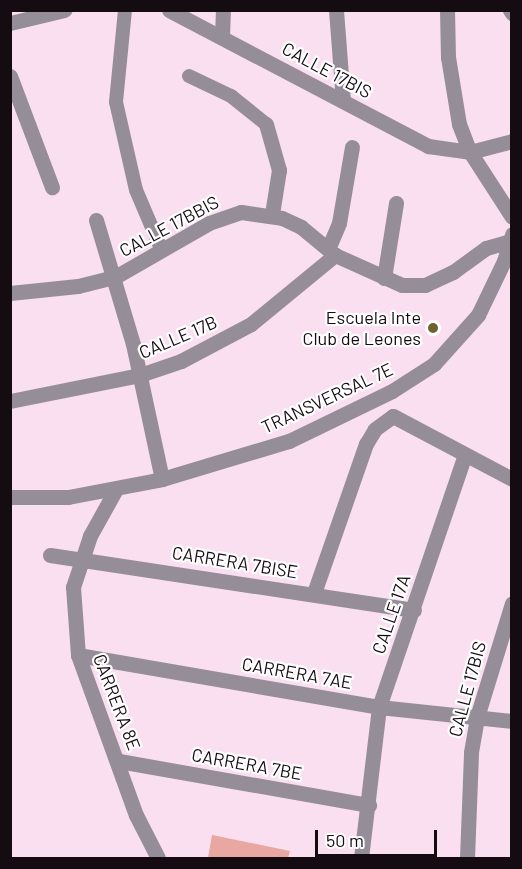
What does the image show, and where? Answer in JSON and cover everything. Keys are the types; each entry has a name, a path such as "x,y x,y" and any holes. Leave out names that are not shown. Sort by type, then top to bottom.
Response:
{"street":[{"path":"10,23 64,10"},
{"path":"125,10 116,102 136,190 162,250"},
{"name":"CALLE 17BIS","path":"169,10 428,146 470,152"},
{"path":"222,37 223,10"},
{"path":"336,10 342,100"},
{"path":"447,10 448,57 459,124 470,152 512,217"},
{"path":"10,76 52,187"},
{"path":"189,76 231,96 266,124 279,170 272,214"},
{"path":"470,152 512,141"},
{"path":"332,252 352,147"},
{"path":"384,278 396,203"},
{"name":"CALLE 17BBIS","path":"10,293 78,286 115,277 209,223 241,212 272,214 301,227 332,252 402,285 425,285 453,272 486,248 509,238"},
{"path":"96,220 115,277 140,375 162,479"},
{"name":"TRANSVERSAL 7E","path":"10,497 68,497 162,479 289,441 392,391 434,364 478,315 504,261 509,238"},
{"name":"CALLE 17B","path":"10,401 140,375 213,346 250,324 332,252"},
{"path":"392,391 393,416"},
{"path":"393,416 464,457 512,478"},
{"path":"314,593 366,444 375,429 393,416"},
{"name":"CALLE 17A","path":"361,858 379,707 414,610 464,457"},
{"name":"CARRERA 8E","path":"116,489 81,558 73,587 78,655 119,761 136,815 158,858"},
{"name":"CARRERA 7BISE","path":"50,555 314,593 414,610"},
{"name":"CALLE 17BIS","path":"467,858 471,752 477,717 512,603"},
{"name":"CARRERA 7AE","path":"78,655 379,707 512,721"},
{"name":"CARRERA 7BE","path":"119,761 369,805"}],"shaded area":[{"path":"212,835 290,851 288,858 208,858"}],"place":[{"name":"Escuela Inte Club de Leones","path":"433,328"}]}
